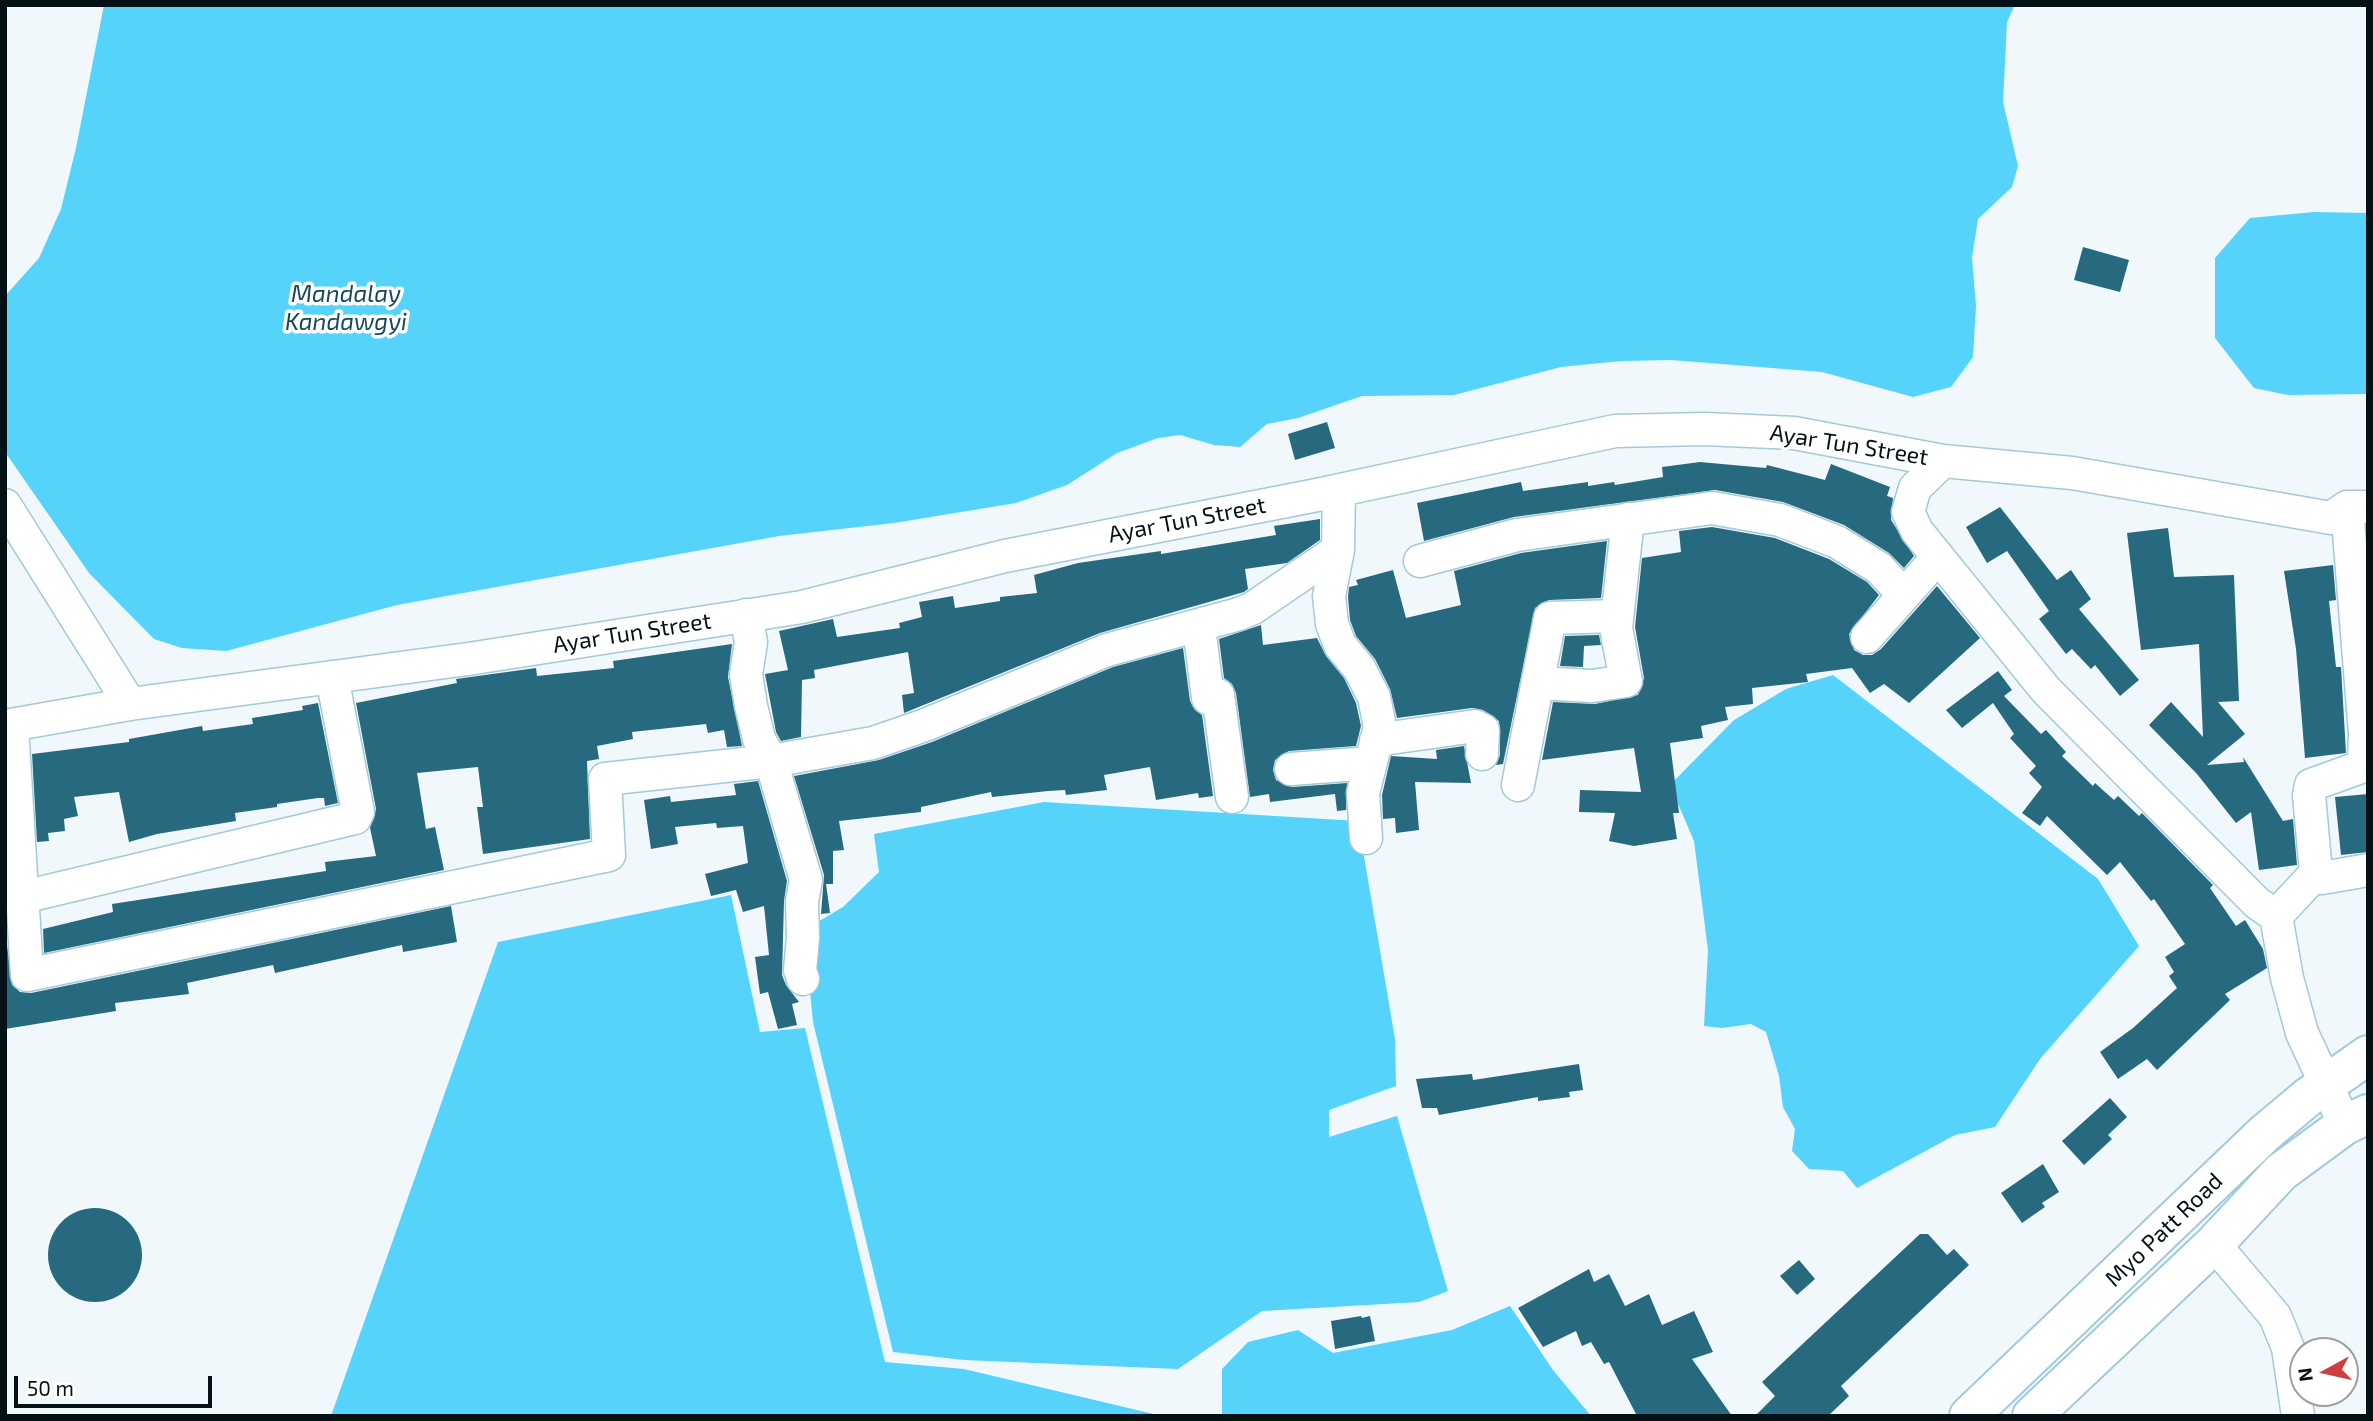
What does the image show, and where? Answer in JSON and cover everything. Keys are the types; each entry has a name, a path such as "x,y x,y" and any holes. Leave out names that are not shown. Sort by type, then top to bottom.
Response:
{"main road":[{"name":"Myo Patt Road","path":"1969,1416 2265,1133 2368,1055"},
{"name":"Myo Patt Road","path":"2032,1416 2214,1244 2281,1172 2356,1119"}],"street":[{"name":"Ayar Tun Street","path":"9,725 130,704 332,677 802,607 1005,555 1339,490 1615,431 1705,429 1794,433 1942,461 2072,473 2332,518 2357,507"},
{"path":"1942,461 1914,488 1908,512 1917,531 2046,690 2257,903 2276,916 2287,978 2302,1033 2327,1084 2356,1119"},
{"path":"1339,490 1338,550 1329,596 1332,624 1340,645 1359,668 1374,697 1380,727 1363,793 1366,838"},
{"path":"5,505 130,704"},
{"path":"2357,507 2364,763 2361,767 2324,779 2309,790 2316,873 2322,878 2368,870"},
{"path":"1420,561 1517,535 1712,508 1780,520 1837,541 1879,568 1903,594"},
{"path":"1538,683 1592,686 1626,681 1616,616 1628,519"},
{"path":"9,725 17,895 16,976 609,855 605,779 771,761 873,743 925,725 1107,649 1199,627 1253,608 1338,550"},
{"path":"1867,637 1938,557"},
{"path":"746,615 751,642 746,674 751,706 760,739 771,761 806,880 802,901 800,970 803,979"},
{"path":"1518,785 1550,618 1616,616"},
{"path":"1199,627 1209,698 1218,695 1232,797"},
{"path":"17,895 355,818 358,812 332,677"},
{"path":"1291,769 1475,726 1483,730 1482,754"},
{"path":"2276,916 2316,873"},
{"path":"2214,1244 2275,1315 2288,1349 2298,1416"}],"water":[{"name":"Mandalay Kandawgyi","path":"104,5 2015,5 2007,22 2003,102 2018,166 2012,187 1978,219 1972,258 1976,306 1973,357 1951,387 1913,397 1822,372 1671,360 1621,361 1561,367 1454,395 1362,396 1298,418 1267,424 1240,447 1214,445 1180,435 1158,438 1117,453 1067,485 1016,503 894,523 779,536 397,605 226,651 182,648 154,639 89,573 5,452 5,296 39,258 61,209"},
{"path":"2314,212 2368,213 2368,394 2288,395 2254,388 2215,338 2215,258 2250,218"},
{"path":"1833,675 2098,879 2139,946 2040,1059 1995,1127 1955,1135 1857,1188 1843,1171 1809,1169 1792,1151 1795,1129 1783,1107 1779,1076 1766,1032 1751,1024 1722,1028 1704,1026 1708,950 1694,841 1670,785 1734,720 1786,689"},
{"path":"1044,802 1358,821 1395,1039 1396,1086 1329,1110 1329,1137 1397,1116 1448,1291 1419,1302 1262,1311 1178,1369 964,1360 893,1352 813,1022 804,930 843,907 879,872 874,834"},
{"path":"731,895 760,1032 805,1028 885,1362 964,1369 1162,1416 331,1416 498,942"},
{"path":"1510,1306 1553,1370 1591,1416 1222,1416 1222,1369 1248,1342 1298,1330 1333,1353 1452,1330"}],"building":[{"path":"2083,247 2129,260 2120,292 2074,280"},
{"path":"1327,422 1335,448 1295,460 1288,434"},
{"path":"1700,462 1766,468 1767,465 1825,480 1831,464 1890,487 1887,496 1893,498 1891,520 1914,556 1904,568 1889,553 1844,525 1783,502 1715,490 1514,517 1424,541 1417,503 1521,482 1523,491 1588,482 1588,486 1614,482 1615,485 1663,477 1662,467"},
{"path":"2000,507 2057,580 2071,570 2091,599 2079,609 2139,680 2120,696 2095,665 2091,669 2072,649 2066,654 2039,619 2049,611 2007,551 1987,563 1966,527"},
{"path":"1320,519 1320,540 1287,563 1245,569 1248,589 1244,592 1100,633 904,713 902,695 914,693 908,652 814,670 815,678 802,680 801,737 781,741 776,732 765,674 788,670 779,631 833,619 837,637 900,628 899,623 922,617 919,602 953,596 955,608 1000,601 1000,597 1037,593 1034,575 1078,563 1161,551 1161,554 1276,535 1274,526"},
{"path":"1712,527 1775,538 1829,559 1867,582 1879,595 1849,634 1854,650 1863,655 1872,655 1881,649 1937,586 1980,638 1909,703 1884,684 1870,693 1852,668 1806,674 1808,682 1752,688 1753,704 1725,707 1728,720 1701,726 1703,738 1670,743 1679,813 1673,813 1677,839 1634,846 1609,841 1615,813 1579,812 1580,790 1641,792 1634,748 1542,760 1553,702 1595,704 1638,695 1644,678 1635,627 1642,558 1681,552 1679,531"},
{"path":"2168,528 2174,577 2234,575 2239,701 2218,702 2245,734 2207,765 2244,762 2243,757 2283,821 2293,819 2297,865 2259,870 2251,812 2236,823 2197,774 2149,725 2171,702 2203,737 2199,644 2141,650 2127,533"},
{"path":"1607,541 1601,598 1549,600 1535,608 1503,764 1496,765 1500,755 1499,721 1483,710 1472,708 1397,718 1390,689 1375,659 1356,636 1350,620 1349,587 1358,585 1356,580 1393,570 1406,618 1461,605 1454,571 1521,553"},
{"path":"2333,565 2336,600 2329,601 2336,667 2341,667 2346,753 2305,758 2296,649 2284,571"},
{"path":"1261,625 1263,645 1317,638 1326,656 1344,678 1356,703 1361,726 1356,746 1289,751 1275,760 1273,770 1276,780 1292,787 1347,783 1346,810 1337,811 1335,794 1270,802 1269,794 1250,797 1236,693 1232,684 1224,678 1219,639"},
{"path":"1599,635 1601,645 1584,646 1583,667 1560,666 1565,636"},
{"path":"732,644 728,677 742,746 727,747 724,730 708,733 706,724 632,732 633,739 597,746 599,759 587,761 590,839 483,854 477,807 483,807 478,767 417,773 426,829 435,827 444,870 44,953 43,929 113,912 112,904 326,871 325,862 376,856 370,828 376,809 356,703 457,683 456,679 536,668 537,676 614,668 613,661"},
{"path":"1183,648 1190,701 1202,715 1213,796 1199,798 1198,793 1156,800 1150,767 1104,775 1107,790 1066,795 1065,790 1048,791 992,797 991,792 921,807 921,812 839,821 844,850 833,851 833,884 826,884 830,913 821,914 824,875 794,776 879,760 932,742 1113,667"},
{"path":"1998,671 2012,690 2004,696 2041,734 2046,730 2066,752 2062,756 2093,786 2095,783 2114,800 2118,796 2139,816 2142,813 2213,885 2210,888 2236,926 2245,920 2263,949 2267,968 2225,994 2230,1000 2157,1070 2147,1059 2118,1079 2100,1052 2133,1028 2177,988 2169,976 2174,972 2165,957 2185,944 2154,899 2151,901 2120,862 2107,875 2047,816 2040,826 2022,813 2042,787 2029,773 2036,766 2010,738 2014,734 1993,703 1962,728 1946,710"},
{"path":"318,703 338,803 325,806 324,798 318,798 277,804 277,807 235,813 236,821 157,834 129,842 119,792 74,797 78,816 64,819 65,831 48,833 49,841 37,842 32,754 129,742 129,739 202,726 203,731 253,724 252,718 303,710 302,706"},
{"path":"1464,746 1471,783 1415,782 1419,830 1396,833 1395,818 1383,819 1382,795 1391,756 1437,759 1436,750"},
{"path":"758,781 787,881 782,975 799,1002 792,1004 797,1025 778,1029 768,992 760,994 755,957 769,955 764,906 743,912 736,890 711,896 705,874 748,863 743,826 717,828 716,823 675,827 678,844 651,849 644,800 670,796 671,802 736,795 734,784"},
{"path":"2368,794 2368,852 2341,855 2335,797"},
{"path":"451,906 457,942 403,952 402,945 275,973 273,965 187,983 189,994 115,1003 116,1011 5,1029 5,929 12,985 20,992 31,993"},
{"path":"1579,1064 1583,1090 1569,1092 1570,1097 1538,1101 1538,1097 1439,1115 1437,1108 1422,1108 1416,1079 1472,1074 1473,1080"},
{"path":"2110,1098 2127,1117 2108,1135 2112,1139 2084,1165 2062,1141"},
{"path":"2043,1164 2059,1192 2042,1203 2045,1207 2022,1223 2001,1193"},
{"path":"95,1208 113,1212 128,1222 138,1237 142,1255 138,1273 128,1288 113,1298 95,1302 77,1298 62,1288 52,1273 48,1255 52,1237 62,1222 77,1212"},
{"path":"1920,1234 1928,1234 1947,1255 1954,1249 1969,1265 1841,1386 1849,1396 1828,1416 1755,1416 1775,1396 1762,1382"},
{"path":"1799,1260 1815,1279 1797,1295 1780,1276"},
{"path":"1589,1269 1594,1282 1609,1274 1625,1306 1649,1294 1662,1325 1694,1311 1713,1352 1692,1359 1732,1416 1637,1416 1609,1362 1604,1364 1591,1342 1582,1346 1576,1331 1543,1347 1518,1308"},
{"path":"1370,1316 1375,1341 1335,1349 1331,1321"}]}
